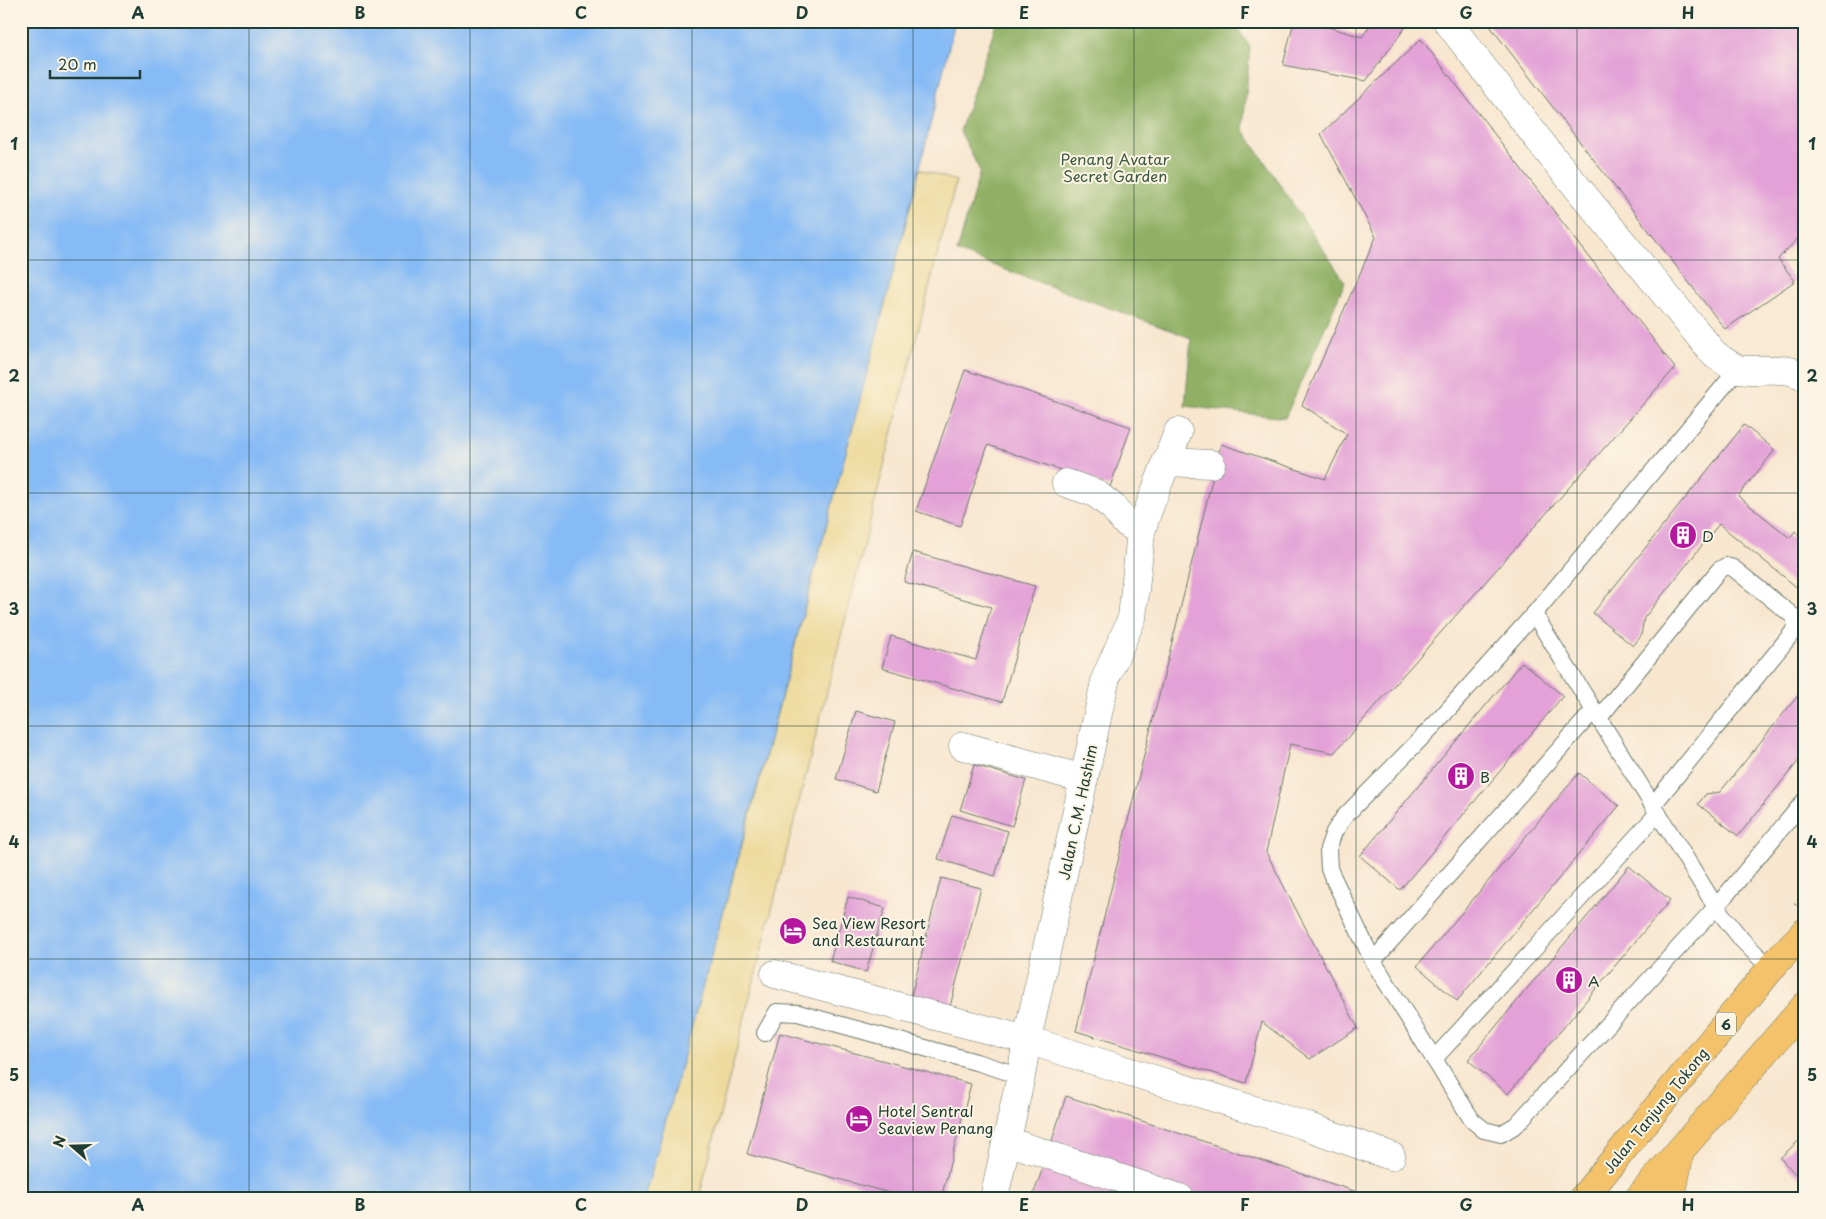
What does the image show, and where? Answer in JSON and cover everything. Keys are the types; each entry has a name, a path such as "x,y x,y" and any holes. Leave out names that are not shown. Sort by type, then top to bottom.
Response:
{"main road":[{"name":"Jalan Tanjung Tokong","path":"1583,1198 1771,969 1805,932"},
{"path":"1640,1198 1805,1006"},
{"path":"1672,1198 1681,1148"}],"street":[{"path":"1447,21 1545,148 1715,355 1738,369 1783,370 1805,377"},
{"name":"Jalan C.M. Hashim","path":"994,1198 1106,678 1132,618 1141,532 1178,432"},
{"path":"1166,462 1212,464"},
{"path":"1066,483 1095,493 1113,507 1126,522 1141,532"},
{"path":"963,746 1084,779"},
{"path":"775,974 1027,1040 1304,1126 1391,1156"},
{"path":"1007,1141 1180,1198"}],"lane":[{"path":"1738,369 1534,614 1436,723 1344,817 1334,832 1328,849 1329,869 1373,962 1472,1120 1484,1130 1502,1134 1516,1125 1716,907 1805,800"},
{"path":"1373,962 1597,714 1719,570 1726,566 1733,568 1793,616 1796,623 1793,632 1655,809 1434,1059"},
{"path":"1534,614 1716,907 1742,940 1771,969"},
{"path":"765,1032 777,1012 798,1013 1021,1076"}],"green space":[{"name":"Penang Avatar Secret Garden","path":"997,21 1233,21 1250,47 1243,129 1345,282 1285,418 1185,406 1191,338 957,252 980,171 960,131"}],"sand":[{"path":"920,169 956,181 699,1198 644,1198 752,809"}],"water":[{"path":"21,21 955,21 851,435 688,1042 644,1198 21,1198"}],"building":[{"path":"1294,21 1308,21 1362,37 1373,21 1410,21 1366,81 1283,65"},
{"path":"1486,21 1805,21 1805,114 1802,116 1805,119 1805,231 1778,259 1795,281 1725,329"},
{"path":"1421,39 1675,368 1334,753 1290,744 1266,852 1358,1028 1310,1059 1262,1022 1246,1083 1076,1031 1221,444 1325,479 1347,434 1302,405 1376,237 1321,134"},
{"path":"965,370 1131,427 1110,487 988,445 960,526 916,511"},
{"name":"D","path":"1744,425 1775,450 1738,496 1790,538 1795,531 1805,539 1805,594 1719,524 1644,618 1641,636 1633,646 1593,613"},
{"path":"913,552 1035,586 1002,702 882,668 891,636 976,660 991,607 904,582"},
{"name":"B","path":"1522,662 1563,696 1400,890 1360,856"},
{"path":"1805,687 1805,753 1738,836 1698,804 1706,794 1720,792"},
{"path":"856,711 895,722 876,791 836,779"},
{"path":"974,765 1026,780 1012,826 960,810"},
{"path":"1579,773 1619,806 1457,1001 1417,966"},
{"path":"952,815 1008,831 995,876 938,859"},
{"name":"A","path":"1629,866 1670,900 1508,1094 1468,1060"},
{"path":"941,878 981,888 948,1014 909,1004"},
{"path":"848,897 885,908 866,972 830,961"},
{"name":"Hotel Sentral Seaview Penang","path":"780,1033 971,1084 941,1198 908,1198 747,1154"},
{"path":"1066,1096 1357,1192 1355,1198 1205,1198 1050,1147"},
{"path":"1805,1135 1805,1184 1780,1158"},
{"path":"1044,1165 1143,1198 1032,1198"}],"place":[{"name":"D","path":"1683,535"},
{"name":"B","path":"1461,776"},
{"name":"Sea View Resort and Restaurant","path":"793,931"},
{"name":"A","path":"1569,980"},
{"name":"Hotel Sentral Seaview Penang","path":"859,1119"}]}
